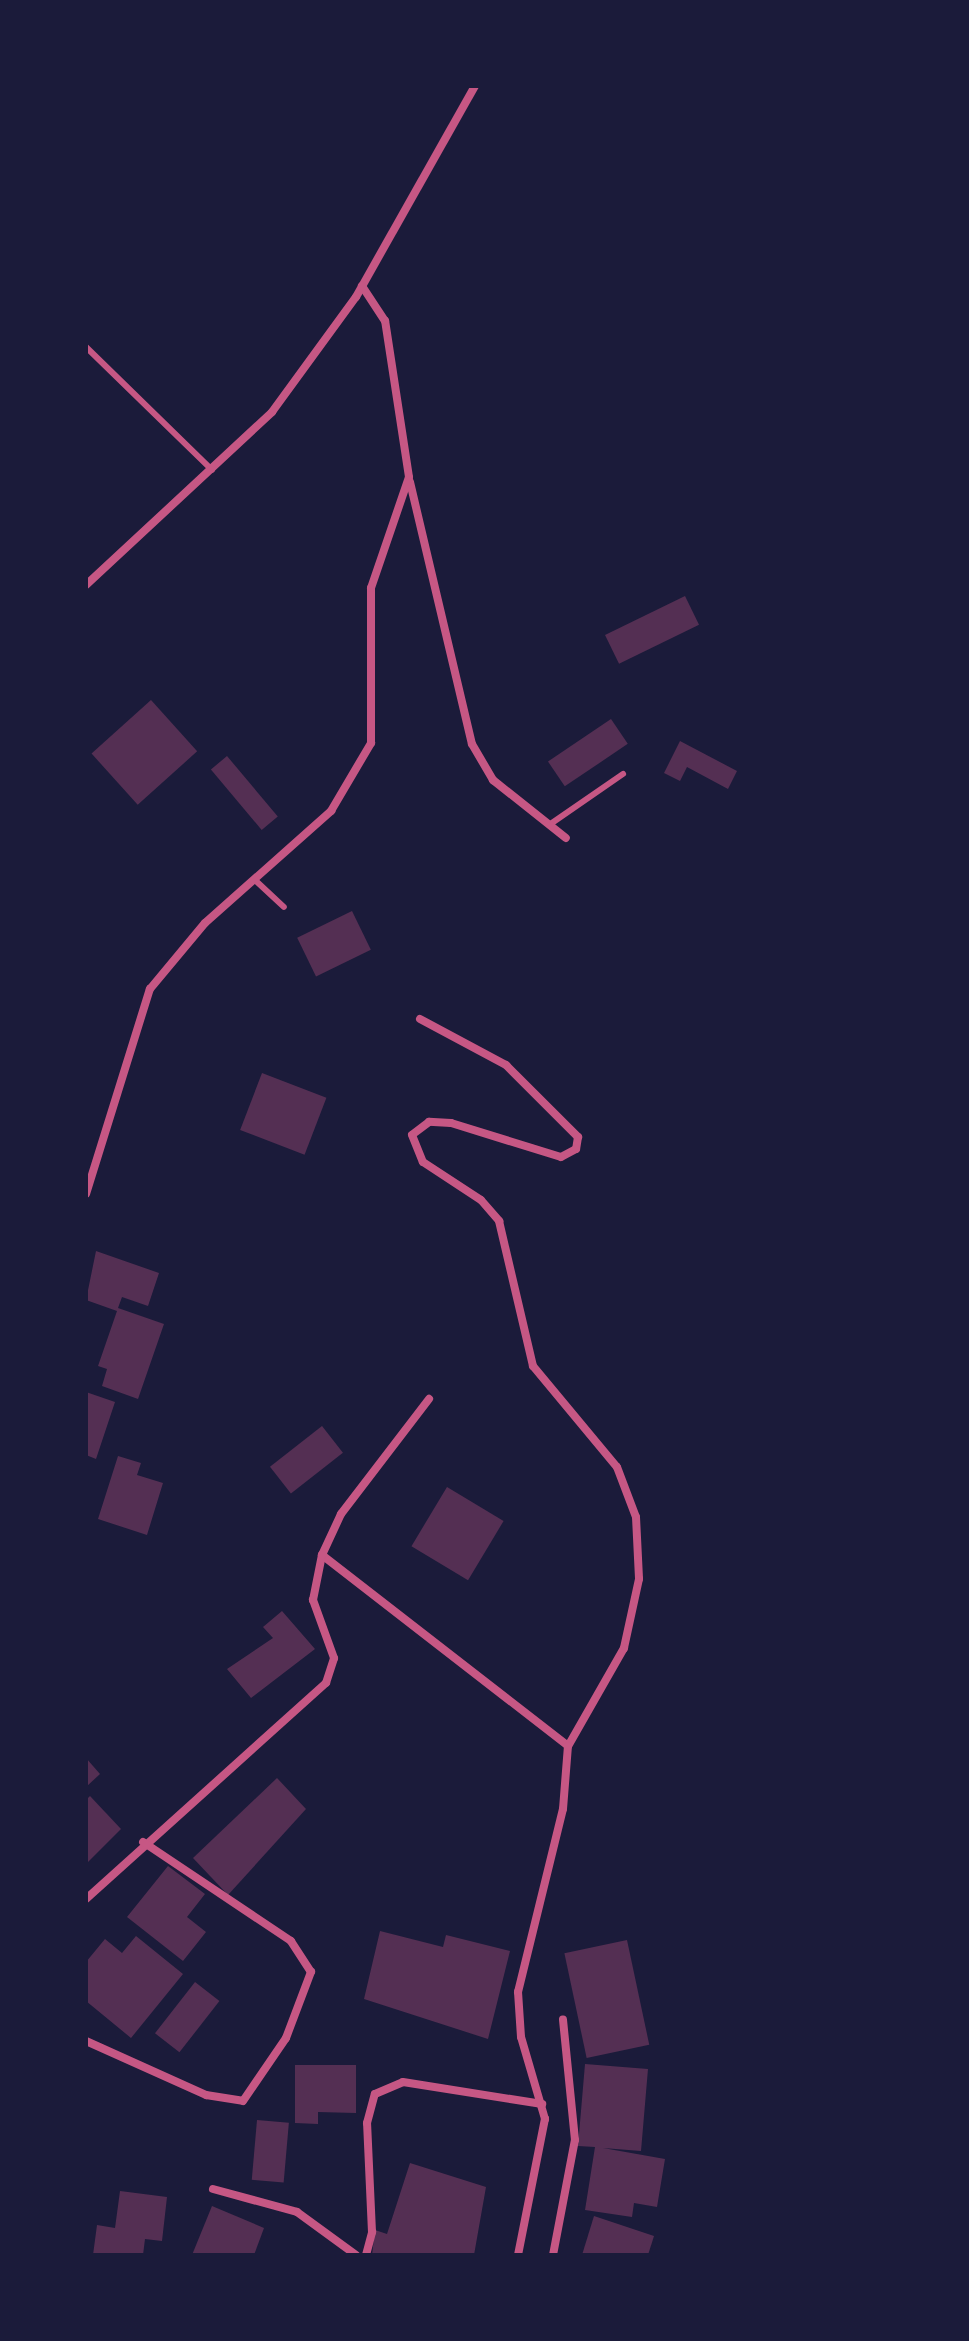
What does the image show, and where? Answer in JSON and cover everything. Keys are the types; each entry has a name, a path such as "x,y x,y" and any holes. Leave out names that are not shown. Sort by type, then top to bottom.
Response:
{"street":[{"path":"86,585 272,412 362,286 475,86"},
{"path":"362,286 385,321 409,477 472,744 493,780 566,838"},
{"path":"86,1194 150,989 205,923 256,881 331,811 363,765 376,696 371,588 409,477"},
{"path":"420,1019 506,1065 578,1137 576,1149 561,1157 451,1123 429,1122 412,1135 423,1162 499,1221 512,1252 516,1311 533,1366 617,1467 636,1517 639,1579 624,1648 568,1746 563,1809 518,1992 521,2037 542,2104 541,2167 518,2255"},
{"path":"86,1899 143,1842 272,1738 326,1683 334,1658 313,1600 322,1555 359,1487 429,1399"},
{"path":"322,1555 568,1746"},
{"path":"86,2041 206,2095 243,2101 286,2038 311,1972 291,1941 143,1842"},
{"path":"553,2255 575,2140 563,2020"},
{"path":"366,2255 372,2213 367,2123 375,2094 403,2082 542,2104"},
{"path":"213,2189 297,2212 356,2255"}],"lane":[{"path":"86,347 212,470"},
{"path":"549,825 623,774"},
{"path":"256,881 284,907"}],"building":[{"path":"685,596 699,625 619,664 605,635"},
{"path":"151,700 197,751 138,805 92,754"},
{"path":"611,719 628,744 565,786 548,761"},
{"path":"680,741 737,771 728,789 687,767 680,781 664,773"},
{"path":"227,756 278,817 262,830 211,769"},
{"path":"352,911 371,950 316,976 297,938"},
{"path":"262,1073 326,1098 305,1155 240,1130"},
{"path":"96,1251 159,1273 148,1306 122,1297 118,1308 164,1324 138,1399 102,1386 107,1369 98,1366 117,1311 86,1300"},
{"path":"86,1392 115,1402 96,1459 86,1455"},
{"path":"322,1426 343,1453 291,1493 270,1467"},
{"path":"118,1456 141,1463 137,1475 163,1483 147,1535 98,1519"},
{"path":"447,1487 504,1521 468,1580 411,1546"},
{"path":"282,1611 315,1649 251,1698 227,1669 273,1638 263,1627"},
{"path":"86,1758 100,1774 86,1787"},
{"path":"277,1778 306,1809 228,1895 193,1858"},
{"path":"90,1796 121,1829 86,1864 86,1800"},
{"path":"168,1866 205,1894 187,1917 206,1932 183,1961 127,1917"},
{"path":"380,1931 443,1947 446,1935 510,1951 488,2039 364,1999"},
{"path":"136,1936 183,1974 131,2038 86,2001 86,1962 105,1939 122,1953"},
{"path":"627,1940 649,2045 587,2058 564,1953"},
{"path":"195,1982 219,2001 179,2052 155,2033"},
{"path":"585,2064 648,2069 641,2151 603,2148 665,2159 657,2207 634,2203 632,2217 585,2210 595,2147 578,2146"},
{"path":"295,2065 356,2065 356,2113 318,2112 318,2124 295,2123"},
{"path":"257,2120 289,2123 284,2183 252,2180"},
{"path":"410,2163 486,2187 474,2255 372,2255 375,2230 387,2234"},
{"path":"120,2191 167,2197 162,2241 145,2239 143,2255 93,2255 97,2225 115,2228"},
{"path":"212,2206 264,2228 254,2255 192,2255"},
{"path":"594,2216 654,2236 648,2255 582,2255"}]}
